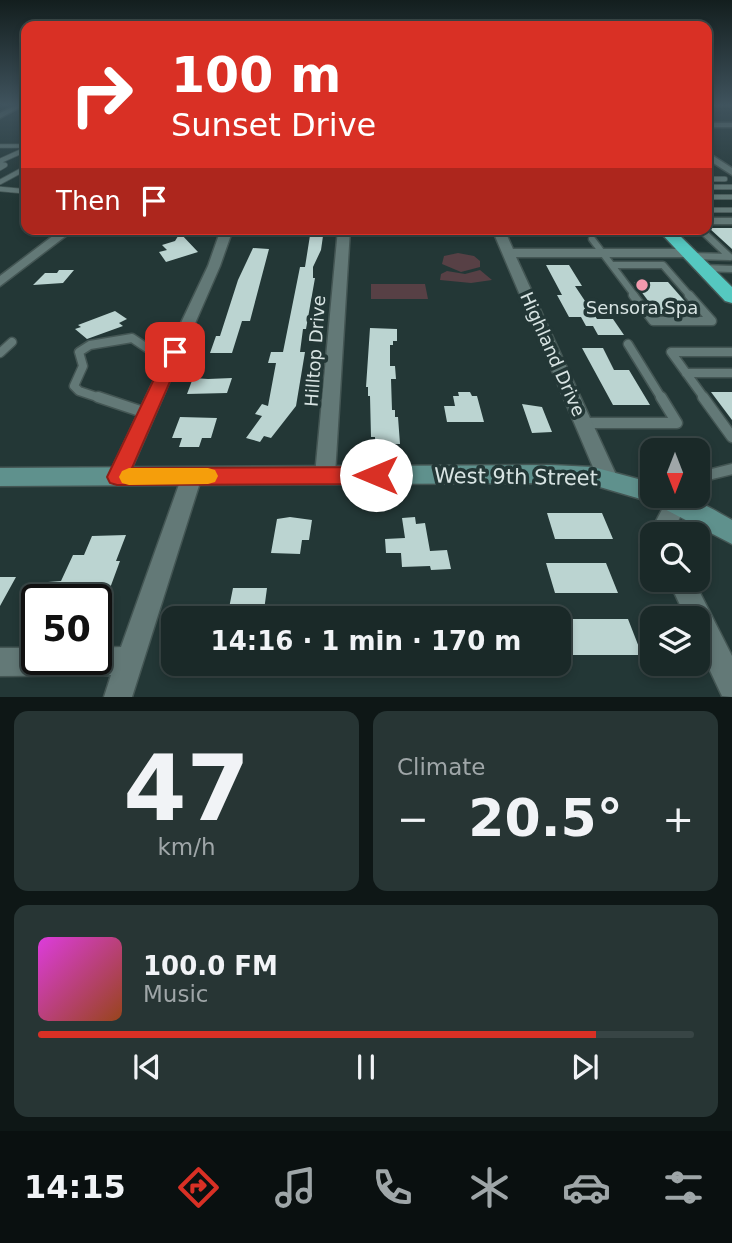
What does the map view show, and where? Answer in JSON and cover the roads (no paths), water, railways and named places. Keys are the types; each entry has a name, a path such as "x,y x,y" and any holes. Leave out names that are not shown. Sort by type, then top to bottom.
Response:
{"highway":[{"path":"670,235 732,298"}],"main road":[{"name":"West 9th Street","path":"0,477 551,474 608,479 640,489"},
{"path":"693,508 732,533"}],"street":[{"path":"712,156 732,156"},
{"path":"712,161 728,175"},
{"path":"712,218 729,212"},
{"path":"0,282 62,235"},
{"path":"117,477 214,266 225,235"},
{"name":"Hilltop Drive","path":"326,475 344,235"},
{"name":"Highland Drive","path":"501,235 608,479"},
{"path":"509,253 603,253 694,259"},
{"path":"118,697 192,476"},
{"path":"686,592 732,686"},
{"path":"0,662 132,661"}],"lane":[{"path":"0,146 21,148"},
{"path":"0,162 21,151"},
{"path":"0,182 21,171"},
{"path":"712,184 715,187 732,187"},
{"path":"0,189 21,191"},
{"path":"718,197 729,212"},
{"path":"712,198 732,197"},
{"path":"712,201 729,212"},
{"path":"708,235 729,252"},
{"path":"592,239 653,321 712,321 663,265 612,265"},
{"path":"694,259 729,252"},
{"path":"694,259 732,268"},
{"path":"146,413 79,391 74,386 83,366 79,352 90,345 114,338 132,338 150,350 175,352"},
{"path":"0,353 12,342"},
{"path":"583,423 677,423 628,344"},
{"path":"732,352 671,352 732,437"},
{"path":"686,373 732,373"},
{"path":"710,474 732,469"}],"place":[{"name":"Sensora Spa","path":"642,285"}]}
